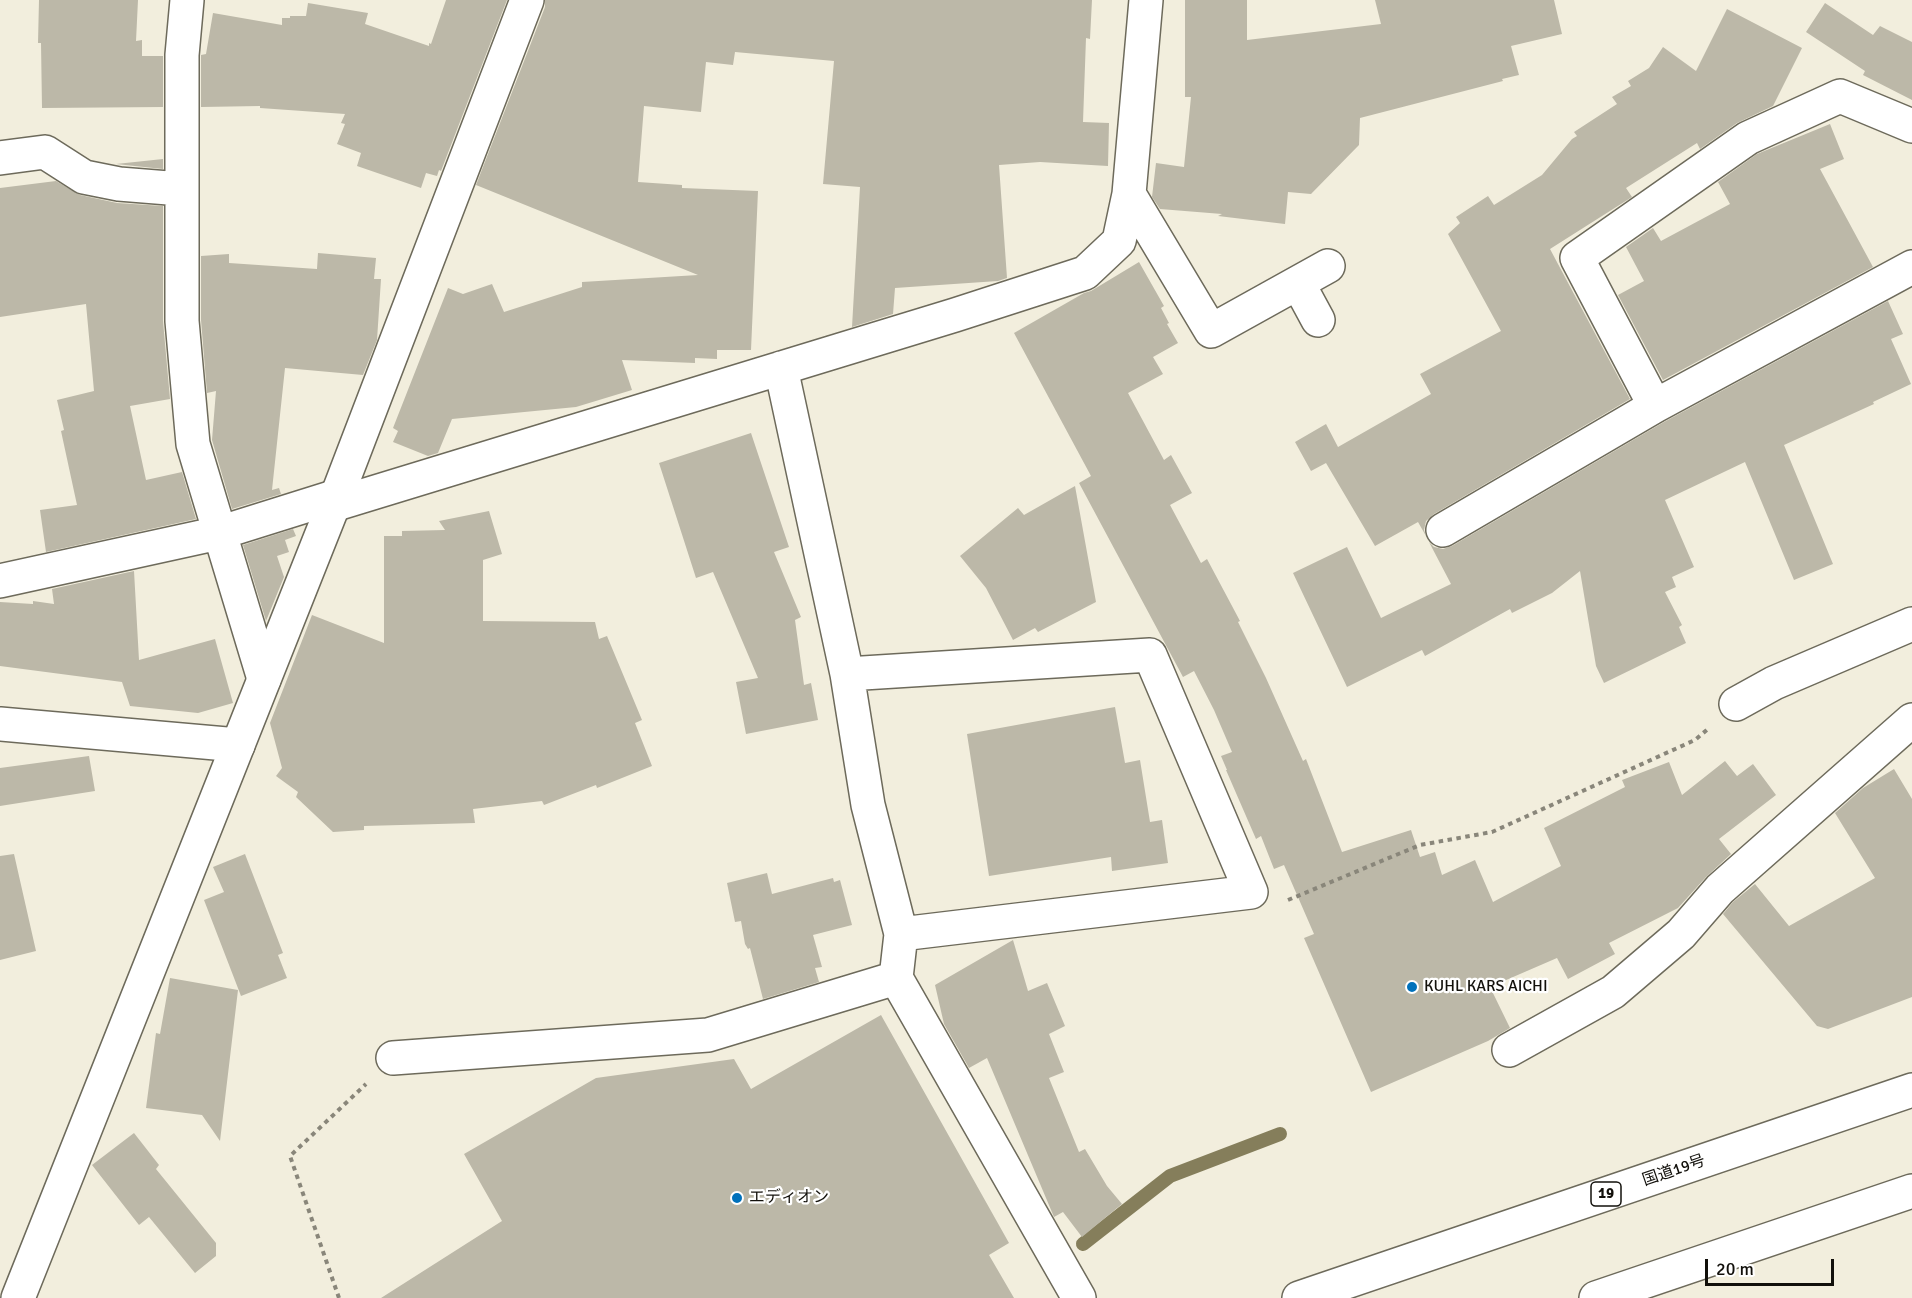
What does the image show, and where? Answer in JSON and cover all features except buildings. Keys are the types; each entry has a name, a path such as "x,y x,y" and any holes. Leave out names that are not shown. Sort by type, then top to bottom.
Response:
{"main road":[{"path":"187,0 182,55 182,321 193,444 264,679"},
{"path":"18,1298 335,501 527,0"},
{"path":"0,581 219,533 335,501 781,368 1084,273 1119,241 1130,194 1146,0"},
{"path":"1655,406 1577,258 1748,138 1840,96 1912,126"},
{"path":"0,158 45,152 84,177 119,184 181,189"},
{"path":"1130,194 1211,331 1328,266"},
{"path":"1443,530 1655,406 1912,267"},
{"path":"1298,282 1318,320"},
{"path":"781,368 847,674 868,805 901,934 896,978 1079,1298"},
{"path":"1736,704 1774,683 1912,624"},
{"path":"847,674 1150,655 1251,892 901,934"},
{"path":"1509,1050 1613,992 1681,934 1720,889 1912,720"},
{"path":"0,724 238,745"},
{"path":"393,1058 708,1035 896,978"},
{"name":"国道19号","path":"1299,1298 1912,1090"},
{"path":"1596,1298 1912,1191"}],"path":[{"path":"1251,892 1278,904 1420,845 1492,832 1695,740 1736,704"},
{"path":"339,1298 290,1156 393,1058"}],"waterway":[{"path":"1083,1244 1170,1176 1280,1134"}],"place":[{"name":"KUHL KARS AICHI","path":"1412,987"},
{"name":"エディオン","path":"737,1198"}]}
